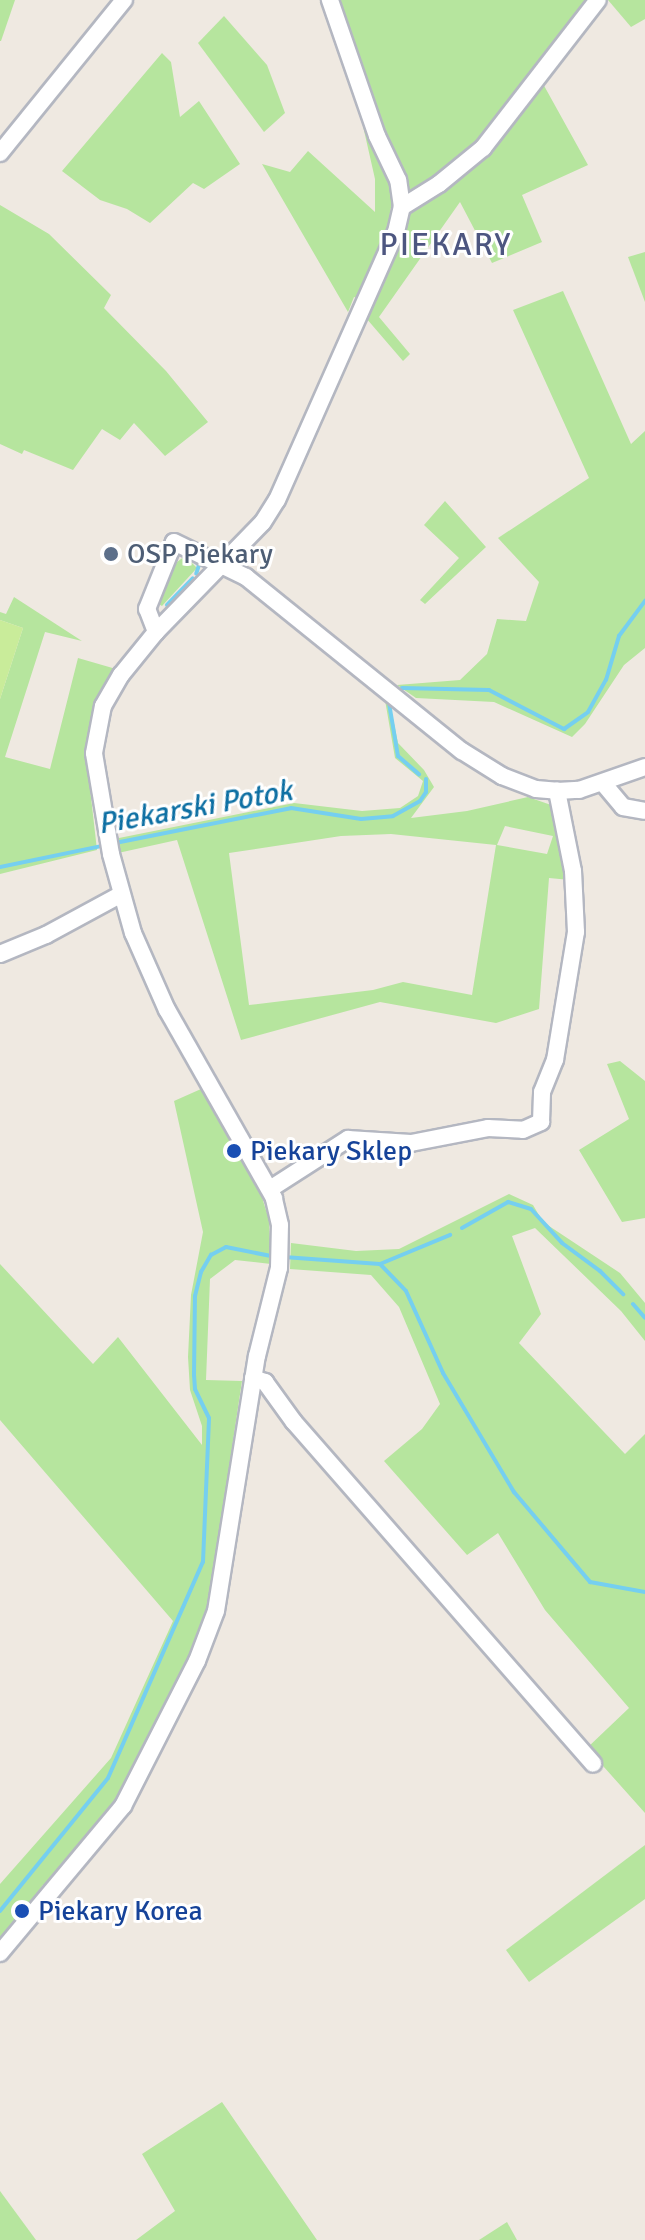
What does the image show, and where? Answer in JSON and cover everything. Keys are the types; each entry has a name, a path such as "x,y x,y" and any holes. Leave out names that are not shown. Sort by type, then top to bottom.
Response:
{"street":[{"path":"0,153 124,0"},
{"path":"0,1953 123,1806 197,1661 216,1611 253,1378 279,1268 281,1242 277,1208 270,1189 167,1010 139,950 120,895 95,767 97,724 112,687 156,632 263,522 287,483 396,232 402,207 398,180 377,136 330,0"},
{"path":"402,207 439,184 483,148 598,0"},
{"path":"156,632 147,609 174,542 223,563 246,577 462,751 492,770 536,789 557,791 603,783 645,767"},
{"path":"603,783 623,807 645,811"},
{"path":"270,1189 348,1139 411,1143 488,1128 523,1130 541,1122 542,1092 555,1060 576,932 573,871 557,791"},
{"path":"0,954 46,935 120,895"},
{"path":"253,1378 265,1382 294,1422 593,1763"}],"green space":[{"path":"0,0 15,0 1,41 0,41"},
{"path":"339,0 591,0 480,145 407,198"},
{"path":"608,0 645,0 645,19 631,27"},
{"path":"224,16 267,65 285,113 264,132 198,43"},
{"path":"162,53 171,62 180,117 199,101 240,164 204,189 193,183 150,223 127,209 100,200 62,171"},
{"path":"542,82 588,165 522,195 542,242 492,263 460,202 379,317 410,354 403,361 366,318 409,210"},
{"path":"363,126 368,126 389,176 392,202 388,224 359,299 354,297 348,312 262,164 290,172 308,151 375,212 375,179"},
{"path":"0,205 49,234 111,295 104,308 166,371 208,422 165,456 134,423 120,440 102,429 73,470 24,450 22,454 0,444"},
{"path":"645,252 645,302 628,257"},
{"path":"563,291 631,444 645,431 645,648 624,665 585,724 572,737 494,702 416,698 397,685 460,680 487,654 497,619 526,621 539,582 498,538 589,478 513,310"},
{"path":"445,501 486,547 425,604 420,600 459,558 424,525"},
{"path":"185,556 197,568 162,606 157,603 177,562"},
{"path":"14,597 82,641 45,632 5,757 50,769 78,658 116,669 101,693 89,728 87,762 97,850 0,874 0,699 23,628 0,620 0,612 6,614"},
{"path":"0,620 23,628 0,699"},
{"path":"385,700 390,704 398,743 424,770 434,787 411,818 467,811 528,797 554,806 570,880 549,878 539,1009 496,1023 380,1002 241,1040 177,840 118,853 114,839 294,803 362,811 400,808 418,796 423,781 395,758","holes":["505,826 553,836 547,854 497,845","391,834 496,845 472,995 403,982 373,990 249,1005 229,853 341,836"]},
{"path":"620,1061 645,1081 645,1218 622,1222 579,1150 629,1119 607,1064"},
{"path":"201,1089 261,1194 269,1220 271,1264 235,1260 210,1279 206,1380 242,1381 207,1614 164,1718 113,1808 49,1885 43,1885 0,1941 0,1884 111,1758 173,1621 0,1420 0,1264 93,1364 118,1337 202,1445 202,1426 190,1390 188,1357 191,1295 203,1232 174,1101"},
{"path":"509,1194 533,1205 543,1222 620,1273 645,1303 645,1341 621,1311 535,1228 512,1236 541,1314 519,1343 625,1454 645,1434 645,1813 587,1748 629,1708 545,1610 498,1533 467,1555 384,1461 422,1429 440,1404 399,1307 371,1275 290,1269 291,1243 356,1251 399,1249"},
{"path":"645,1845 645,1899 529,1982 506,1950"},
{"path":"222,2102 317,2240 136,2240 175,2211 142,2154"},
{"path":"0,2191 36,2240 0,2240"},
{"path":"507,2222 517,2240 479,2240"}],"waterway":[{"path":"193,559 199,565 196,574"},
{"path":"167,605 193,578"},
{"name":"Piekarski Potok","path":"402,688 489,690 564,729 588,712 606,680 619,636 645,601"},
{"name":"Piekarski Potok","path":"389,703 398,756 419,774"},
{"name":"Piekarski Potok","path":"115,843 291,808 361,819 393,816 420,801 426,792 426,779"},
{"name":"Piekarski Potok","path":"0,867 106,845"},
{"path":"462,1228 508,1202 531,1209 562,1243 600,1271 623,1294"},
{"path":"284,1257 380,1264 450,1235"},
{"path":"0,1911 108,1778 203,1562 209,1418 195,1389 194,1375 195,1296 201,1272 211,1255 226,1247 276,1257"},
{"path":"380,1264 406,1291 443,1373 514,1492 590,1582 645,1592"},
{"path":"633,1304 645,1318"}],"place":[{"name":"OSP Piekary","path":"111,554"},
{"name":"Piekary Sklep","path":"234,1151"},
{"name":"Piekary Korea","path":"22,1911"}],"district":[{"name":"PIEKARY","path":"446,245"}]}
